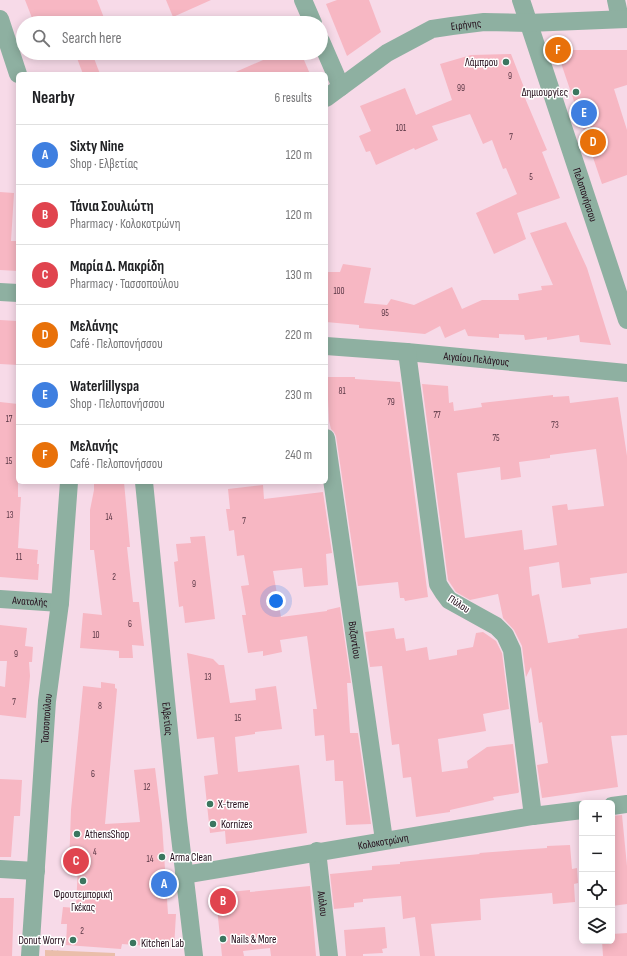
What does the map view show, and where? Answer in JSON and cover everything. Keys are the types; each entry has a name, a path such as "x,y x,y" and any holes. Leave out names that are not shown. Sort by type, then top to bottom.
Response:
{"street":[{"path":"303,0 310,16"},
{"name":"Πελοπονήσσου","path":"521,0 627,320"},
{"path":"616,0 624,19"},
{"path":"0,18 17,72"},
{"name":"Ειρήνης","path":"328,97 387,53 432,29 484,22 528,23 624,19"},
{"path":"328,57 341,87"},
{"path":"0,292 16,292"},
{"name":"Αιγαίου Πελάγους","path":"328,346 407,352 627,373"},
{"name":"Πύλου","path":"407,352 438,584 449,600 496,626 505,635 512,650 533,816"},
{"name":"Βυζαντίου","path":"328,452 384,840"},
{"name":"Τασσοπούλου","path":"30,956 47,701 60,603 69,484"},
{"name":"Ελβετίας","path":"144,484 184,875 194,956"},
{"name":"Ανατολής","path":"0,599 60,603"},
{"path":"615,806 627,804"},
{"name":"Κολοκοτρώνη","path":"184,875 384,840 533,816 579,810"},
{"name":"Αιόλου","path":"317,851 329,956"},
{"path":"0,870 36,871"}],"green space":[{"path":"45,950 115,953 115,956 45,956"}],"building":[{"path":"25,0 97,0 103,16 31,16"},
{"path":"166,0 211,0 175,16 173,16"},
{"path":"337,0 369,0 381,32 347,56 326,4"},
{"path":"566,50 627,50 627,85 614,89 627,130 627,175 602,184 560,60"},
{"path":"511,54 525,90 522,91 547,150 542,152 560,198 517,213 526,239 494,254 476,213 517,194 506,168 503,169 492,140 483,144 470,114 432,126 438,140 415,150 414,148 376,165 370,151 366,152 359,136 371,131 360,106 405,88 416,115 452,100 440,64 471,55"},
{"path":"78,60 95,60 99,72 82,72"},
{"path":"263,60 304,60 309,72 236,72"},
{"path":"0,192 14,193 11,241 16,241 16,271 0,270"},
{"path":"566,222 587,268 611,345 580,342 579,335 547,340 547,337 525,340 524,335 499,334 499,338 468,336 465,329 445,338 440,326 425,334 359,328 359,325 328,322 328,272 340,272 343,264 371,268 364,303 387,305 391,299 414,305 452,287 462,309 482,300 519,300 518,294 542,290 541,286 553,285 530,233"},
{"path":"0,320 16,321 16,365 0,364"},
{"path":"328,377 355,377 355,379 400,382 428,597 405,601 404,598 400,598 398,582 358,586 336,436 331,429 329,421"},
{"path":"422,384 448,386 449,403 453,402 454,411 482,407 481,403 553,395 553,397 569,396 570,403 618,397 627,456 627,573 590,578 591,584 562,588 559,562 529,567 532,596 539,594 548,643 579,638 578,635 627,628 627,735 611,736 618,787 542,798 537,765 548,763 542,722 539,723 531,667 526,677 522,646 514,630 503,618 498,594 470,600 456,592 448,580","holes":["596,449 604,506 568,510 567,504 552,506 557,545 524,550 522,530 465,538 457,473 500,467 501,480 521,477 519,462 550,458 550,455"]},
{"path":"0,402 16,404 16,484 18,484 18,497 21,497 18,548 38,550 37,564 39,564 38,580 0,577"},
{"path":"94,484 124,484 130,547 127,547 133,602 139,602 144,646 132,645 133,658 119,658 119,651 80,648 83,613 102,615 94,550 90,550 90,510"},
{"path":"263,485 264,499 323,492 332,553 326,554 328,585 304,587 302,568 273,571 281,617 327,611 340,607 351,683 347,683 350,733 358,733 371,824 346,825 343,781 335,781 334,760 326,761 324,735 315,736 313,709 317,709 307,636 280,640 282,652 263,656 263,651 248,653 242,615 246,615 241,586 249,585 244,555 237,556 234,530 229,531 226,509 230,509 228,489"},
{"path":"205,536 215,619 185,623 183,606 179,607 174,562 178,561 176,544 191,543 190,537"},
{"path":"0,625 27,628 25,646 33,647 32,662 29,662 30,676 26,718 0,715 0,686 5,687 7,661 0,661"},
{"path":"394,628 396,639 404,638 406,651 427,647 429,660 457,655 457,650 473,647 476,633 483,632 496,641 502,653 509,709 483,714 486,731 438,739 442,772 468,768 467,761 487,747 513,744 518,793 493,797 494,800 450,810 450,812 416,817 411,777 403,778 399,744 392,745 382,666 370,667 365,632"},
{"path":"187,653 213,659 219,665 224,665 230,703 256,700 255,689 276,686 282,729 255,732 255,734 235,737 238,772 299,765 307,833 226,844 225,831 210,833 204,776 218,774 214,737 197,739"},
{"path":"101,682 115,684 115,688 117,689 105,824 140,822 134,770 155,768 162,824 168,914 176,914 174,948 122,944 121,949 66,945 67,924 61,924 63,907 76,908 78,866 69,866 71,810 83,686 101,688"},
{"path":"0,779 22,780 20,816 14,816 11,857 0,857"},
{"path":"622,815 627,866 627,904 615,906 615,836 615,816"},
{"path":"570,845 572,869 577,868 578,883 574,884 575,902 553,904 552,893 480,899 481,920 431,924 435,956 420,956 415,917 403,919 401,896 363,899 363,902 354,903 354,907 334,909 330,874 372,870 372,866 400,864 400,862 480,854 479,853 547,848 547,846"},
{"path":"310,886 316,956 271,956 270,948 243,951 244,956 222,956 217,908 220,907 219,893 250,890 250,892"},
{"path":"0,898 14,898 12,956 0,956"},
{"path":"385,927 387,948 382,949 383,953 363,954 363,956 346,956 344,930"},
{"path":"627,933 627,956 603,956 602,944 615,944 615,934"}],"place":[{"name":"Μελανής","path":"558,50"},
{"name":"Λάμπρου","path":"506,62"},
{"name":"Δημιουργίες","path":"576,92"},
{"name":"Waterlillyspa","path":"584,113"},
{"name":"Μελάνης","path":"593,142"},
{"name":"X-treme","path":"210,804"},
{"name":"Kornizes","path":"213,824"},
{"name":"AthensShop","path":"77,834"},
{"name":"Arma Clean","path":"162,857"},
{"name":"Μαρία Δ. Μακρίδη","path":"76,861"},
{"name":"Φρουτεμπορική Γκέκας","path":"83,881"},
{"name":"Sixty Nine","path":"164,884"},
{"name":"Τάνια Σουλιώτη","path":"223,901"},
{"name":"Nails & More","path":"223,939"},
{"name":"Donut Worry","path":"73,940"},
{"name":"Kitchen Lab","path":"133,943"}]}
